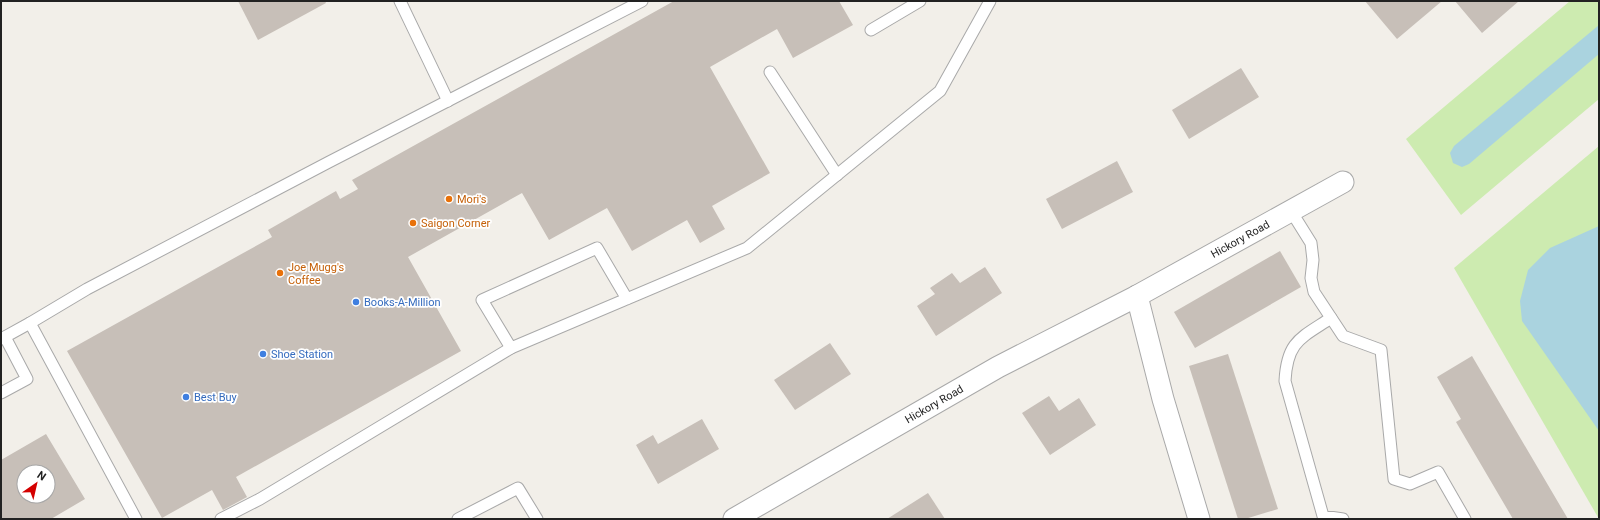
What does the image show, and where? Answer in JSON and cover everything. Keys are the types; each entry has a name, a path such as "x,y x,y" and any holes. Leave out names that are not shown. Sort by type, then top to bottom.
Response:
{"street":[{"name":"Hickory Road","path":"734,519 998,367 1137,296 1343,182"},
{"path":"1137,296 1163,399 1199,519"}],"lane":[{"path":"400,1 448,101"},
{"path":"1,393 27,379 3,338 94,286 642,1"},
{"path":"870,30 920,1"},
{"path":"221,519 286,483 511,348 747,248 940,91 990,1"},
{"path":"770,72 837,175"},
{"path":"1291,210 1310,243 1312,260 1311,278 1314,292 1343,336 1381,350 1394,479 1410,484 1438,472 1464,519"},
{"path":"511,348 482,300 598,248 627,299"},
{"path":"1331,318 1299,340 1291,350 1286,364 1285,381 1318,518 1343,519"},
{"path":"30,323 136,519"},
{"path":"458,519 518,488 537,519"}],"green space":[{"path":"1570,1 1599,1 1599,99 1461,215 1406,139"},
{"path":"1599,146 1599,519 1454,268"}],"water":[{"path":"1599,25 1599,54 1469,164 1462,167 1453,163 1450,153 1454,146"},
{"path":"1599,226 1599,431 1522,321 1520,301 1528,270 1550,248"}],"building":[{"path":"238,1 325,1 326,3 258,40"},
{"path":"674,1 839,1 853,25 793,58 777,29 710,67 770,173 712,206 725,229 700,243 687,220 632,251 607,208 549,240 522,193 408,257 461,351 236,477 247,497 223,510 212,490 162,518 67,351 272,237 268,230 336,191 340,199 358,189 352,180"},
{"path":"1365,1 1442,1 1397,39"},
{"path":"1455,1 1519,1 1482,33"},
{"path":"1241,68 1259,97 1189,139 1172,110"},
{"path":"1117,161 1133,192 1062,229 1046,199"},
{"path":"1280,251 1301,287 1195,348 1174,312"},
{"path":"985,267 1002,293 936,336 917,306 935,294 930,288 952,273 960,283"},
{"path":"830,343 851,374 795,410 774,380"},
{"path":"1228,354 1278,509 1245,519 1238,519 1189,366"},
{"path":"1472,356 1568,519 1513,519 1456,422 1461,419 1437,377"},
{"path":"1049,396 1059,411 1079,398 1096,425 1050,455 1022,413"},
{"path":"702,419 719,449 658,484 636,445 653,435 658,444"},
{"path":"46,434 85,499 51,519 1,519 1,460"},
{"path":"928,493 945,519 887,519"}],"place":[{"name":"Mori's","path":"449,199"},
{"name":"Saigon Corner","path":"413,223"},
{"name":"Joe Mugg's Coffee","path":"280,273"},
{"name":"Books-A-Million","path":"356,302"},
{"name":"Shoe Station","path":"263,354"},
{"name":"Best Buy","path":"186,397"}]}
